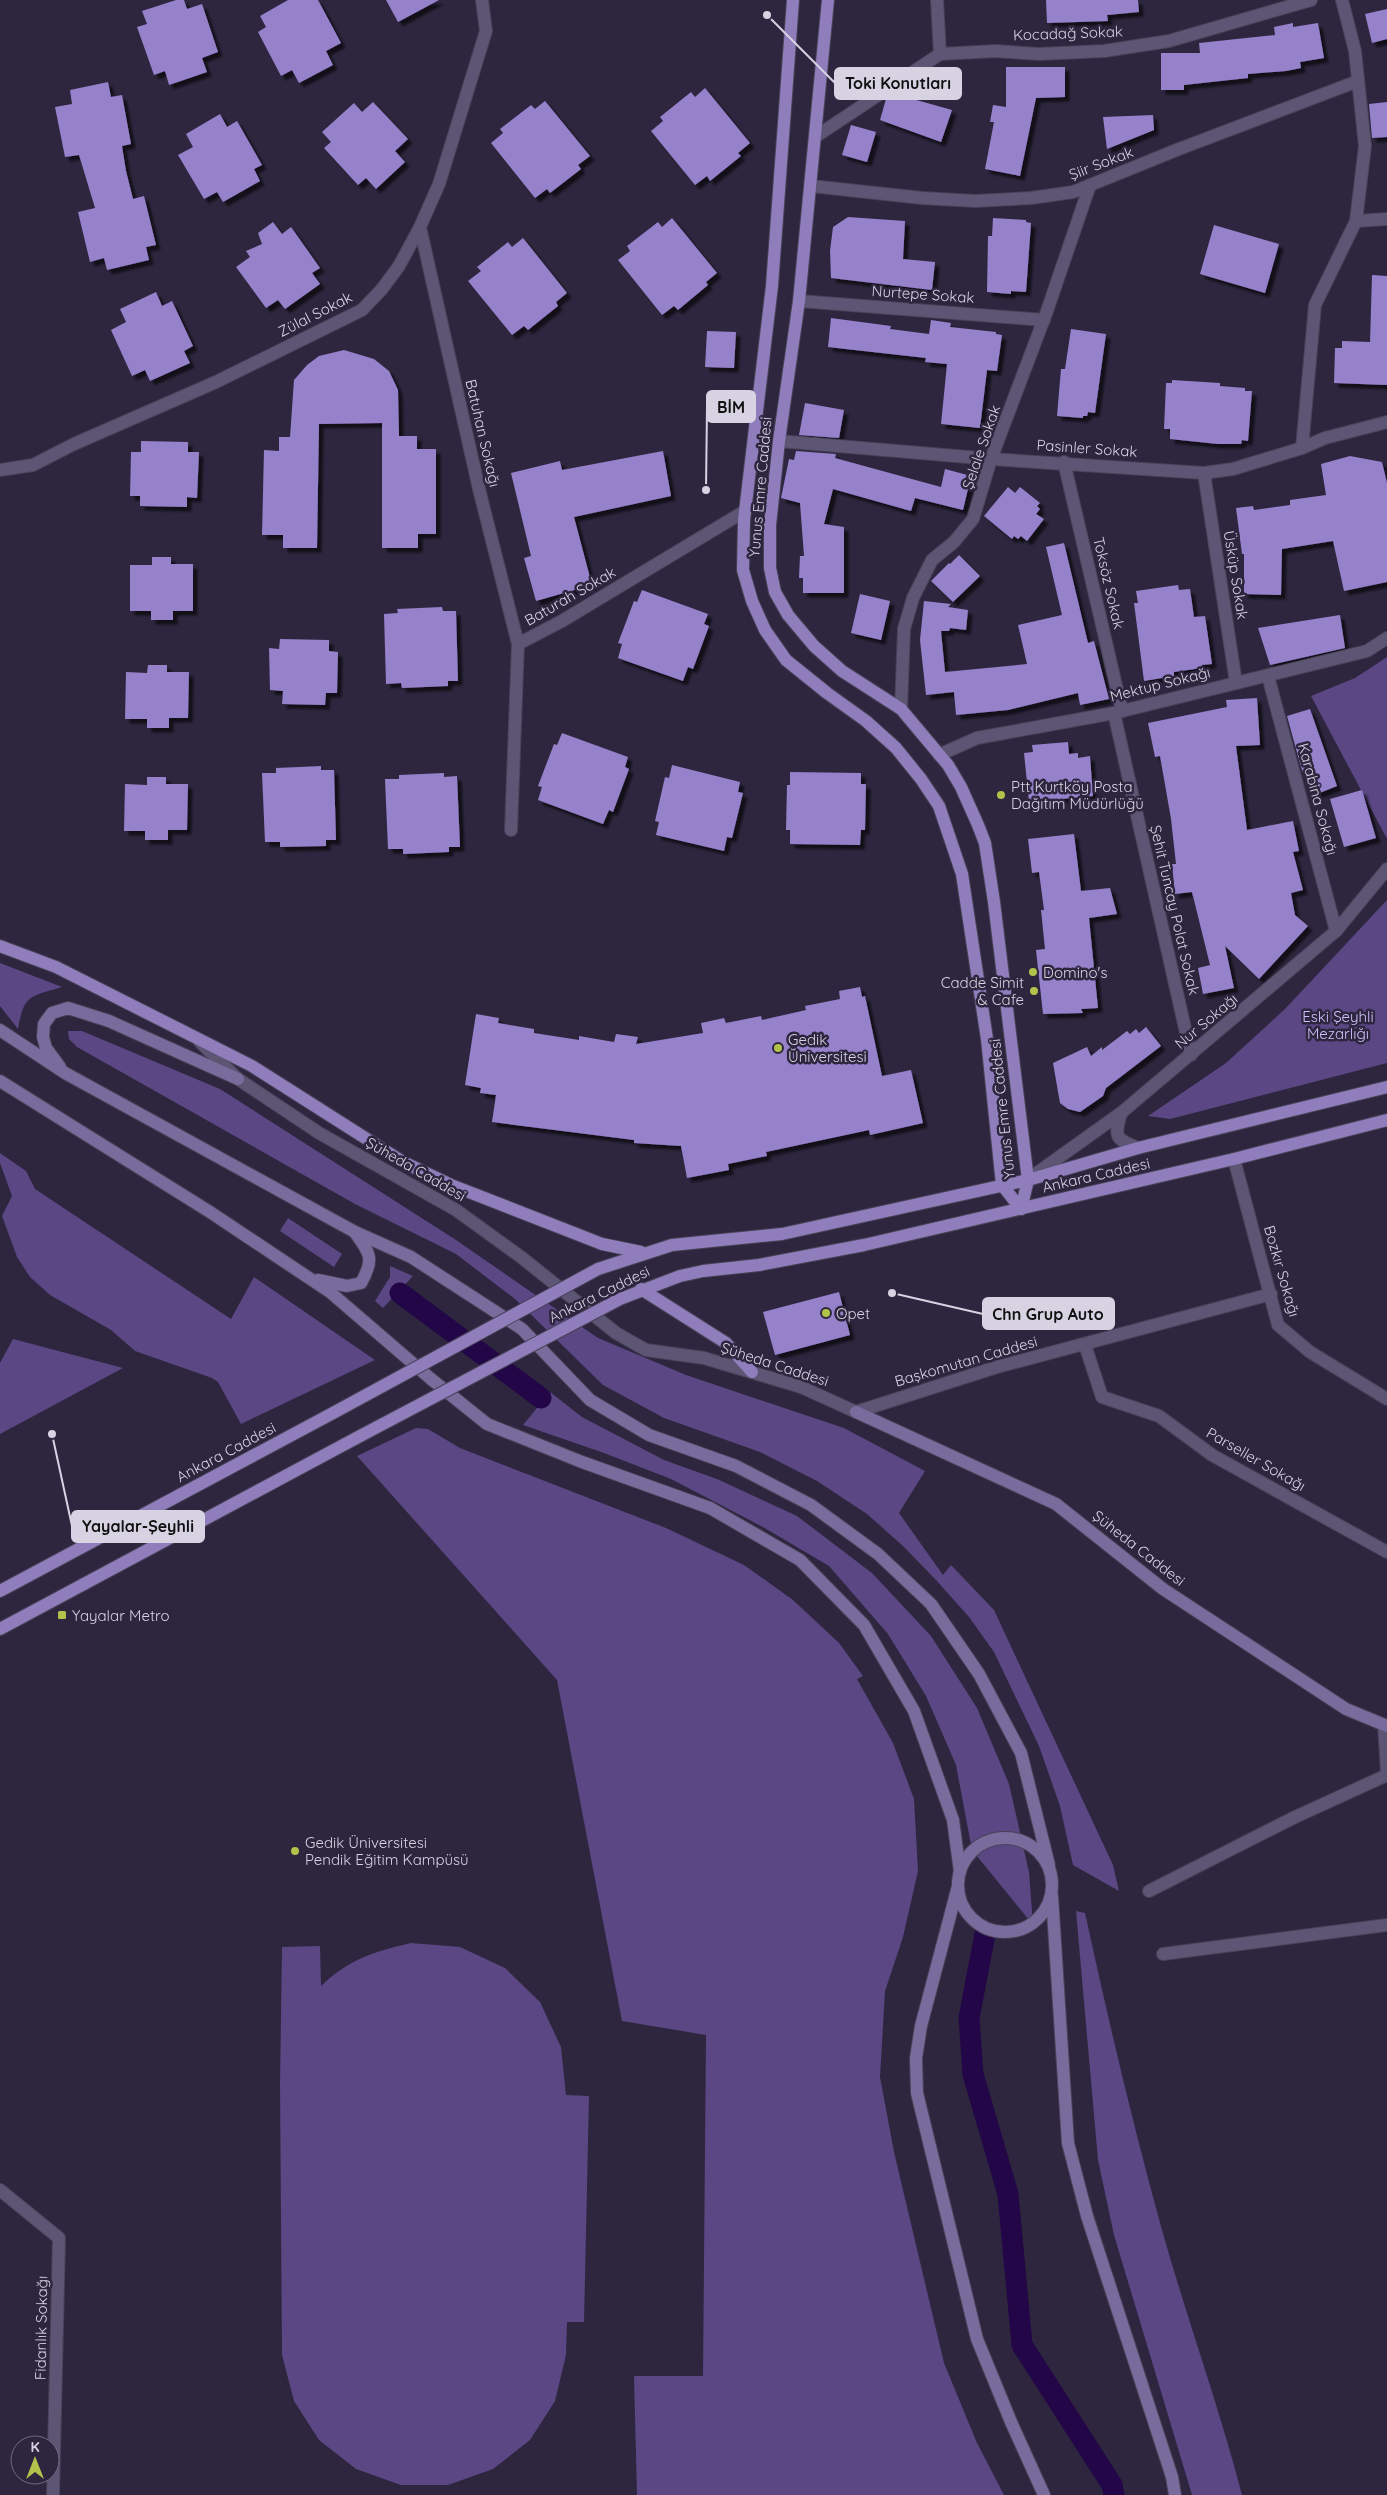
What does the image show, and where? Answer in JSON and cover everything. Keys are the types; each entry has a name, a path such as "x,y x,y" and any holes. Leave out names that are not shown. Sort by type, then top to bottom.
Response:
{"main road":[{"name":"Yunus Emre Caddesi","path":"793,0 772,286 745,511 743,570 752,601 765,630 786,660 827,694 866,720 896,748 921,779 938,806 962,874 987,1039 1002,1185 1021,1209"},
{"name":"Yunus Emre Caddesi","path":"828,0 799,301 779,441 770,534 770,568 775,592 788,615 814,646 842,670 901,709 938,755 961,787 985,843 1028,1180 1021,1209"},
{"path":"0,946 56,967 252,1066 403,1162 451,1185 602,1244 644,1253"},
{"name":"Ankara Caddesi","path":"0,1591 598,1269 672,1245 782,1234 1028,1180 1138,1148 1387,1087"},
{"name":"Ankara Caddesi","path":"0,1629 362,1435 641,1289 680,1276 703,1271 759,1265 864,1245 1234,1159 1387,1120"},
{"path":"641,1289 726,1343 752,1372"}],"street":[{"name":"Zülal Sokak","path":"0,470 34,465 74,444 216,382 362,310 388,281 420,227 439,184 486,31 482,0"},
{"path":"815,137 940,54 937,0"},
{"name":"Kocadağ Sokak","path":"940,54 995,51 1039,54 1104,51 1169,41 1311,0"},
{"path":"1302,448 1315,305 1356,221 1365,146 1355,51 1342,0"},
{"name":"Şiir Sokak","path":"811,186 922,198 975,201 1031,198 1073,192 1358,81"},
{"name":"Şelale Sokak","path":"901,709 904,629 913,598 932,560 954,542 972,520 991,459 1044,320 1090,185"},
{"path":"1356,221 1387,219"},
{"name":"Batuhan Sokağı","path":"420,227 479,489 518,644"},
{"name":"Nurtepe Sokak","path":"799,301 1044,320"},
{"name":"Pasinler Sokak","path":"779,441 991,459 1204,472 1233,469 1302,448 1325,438 1387,422"},
{"name":"Toksöz Sokak","path":"1064,462 1118,712"},
{"name":"Üsküp Sokak","path":"1204,472 1236,682"},
{"name":"Baturah Sokak","path":"511,830 518,644 562,621 745,511"},
{"name":"Mektup Sokağı","path":"938,755 977,738 1118,712 1367,651 1387,638"},
{"name":"Karabina Sokağı","path":"1268,676 1336,931"},
{"name":"Şehit Tuncay Polat Sokak","path":"1118,712 1191,1055"},
{"name":"Nur Sokağı","path":"1028,1180 1121,1113 1336,931 1387,869"},
{"path":"65,1073 46,1048 43,1037 44,1024 52,1013 68,1008 109,1021 238,1079"},
{"path":"0,1030 65,1073 355,1232 411,1257 522,1329 590,1400 649,1435 736,1466 811,1505 878,1554 931,1604 978,1674 1021,1753 1052,1881 1068,2143 1087,2216 1172,2477 1175,2495"},
{"name":"Şüheda Caddesi","path":"193,1035 238,1079 319,1133 456,1210 521,1257 616,1333 646,1350 704,1358 801,1387 1056,1504 1163,1589 1346,1709 1386,1726"},
{"path":"0,1080 210,1212 330,1292 431,1379 487,1424 582,1462 710,1508 800,1560 864,1625 914,1711 953,1820 960,1872"},
{"path":"1121,1113 1116,1129 1117,1135 1121,1141 1138,1148"},
{"name":"Bozkır Sokağı","path":"1234,1159 1278,1325 1310,1352 1387,1399"},
{"path":"308,1277 347,1286 362,1283 369,1268 369,1251 355,1232"},
{"name":"Başkomutan Caddesi","path":"856,1412 997,1367 1271,1294"},
{"name":"Parseller Sokağı","path":"1085,1345 1102,1397 1159,1416 1212,1455 1387,1552"},
{"path":"1149,1892 1293,1818 1387,1774 1386,1726"},
{"path":"1044,2495 1011,2422 977,2339 917,2092 916,2058 921,2026 960,1872 967,1856 979,1845 994,1839 1010,1837 1026,1842 1040,1852 1049,1865"},
{"path":"958,1886 961,1901 968,1914 979,1924 993,1930 1008,1932 1023,1929 1036,1921 1046,1910 1052,1896"},
{"path":"1163,1954 1387,1925"},
{"name":"Fidanlık Sokağı","path":"0,2190 59,2238 53,2495"}],"green space":[{"path":"1387,657 1386,837 1311,696 1355,678"},
{"name":"Eski Şeyhli Mezarlığı","path":"1387,900 1387,1063 1170,1119 1148,1116 1226,1063 1285,1009"},
{"path":"0,963 62,987 36,995 30,999 23,1009 18,1029 0,1006"},
{"path":"68,1031 82,1031 220,1089 456,1240 598,1338 686,1375 844,1428 925,1471 899,1513 943,1575 951,1565 994,1610 1113,1865 1119,1891 1073,1865 1060,1806 1039,1746 994,1652 969,1617 936,1580 903,1546 867,1514 817,1481 760,1452 664,1418 603,1385 515,1299 456,1254 355,1204 77,1047 69,1039"},
{"path":"0,1153 26,1171 35,1189 231,1319 254,1277 375,1360 241,1424 218,1382 212,1378 135,1351 111,1330 50,1295 30,1277 17,1257 2,1216 12,1196 0,1163"},
{"path":"288,1218 342,1254 334,1267 280,1231"},
{"path":"390,1266 413,1276 383,1308 375,1301 390,1277"},
{"path":"13,1339 123,1368 0,1434 0,1363"},
{"path":"550,1392 582,1417 664,1460 717,1479 797,1516 872,1573 931,1636 977,1708 1009,1784 1029,1872 1033,1925 972,1850 956,1765 926,1696 888,1634 829,1566 761,1526 671,1479 523,1425"},
{"path":"416,1428 428,1429 460,1448 666,1528 744,1565 793,1600 839,1643 863,1676 857,1679 893,1743 914,1799 918,1871 903,1937 885,1991 880,2077 894,2152 944,2363 977,2443 1004,2495 637,2495 634,2376 703,2376 706,2035 622,2021 557,1680 357,1456"},
{"path":"1076,1911 1085,1913 1121,2072 1151,2191 1242,2495 1192,2495 1114,2235 1098,2160"},
{"path":"411,1943 460,1947 505,1968 540,2002 561,2047 566,2095 589,2096 584,2322 567,2322 566,2355 555,2401 530,2440 493,2469 448,2485 401,2485 356,2469 319,2440 294,2401 282,2355 280,2084 282,1947 320,1946 321,1986 342,1969 362,1958 373,1953"}],"building":[{"path":"176,0 184,0 187,9 202,4 218,52 202,58 207,72 169,85 165,71 154,75 137,27 147,24 142,11"},
{"path":"288,0 318,0 341,43 326,51 333,65 299,83 292,70 281,76 258,32 266,27 260,16"},
{"path":"386,0 439,0 398,22"},
{"path":"1046,0 1138,0 1139,12 1107,15 1108,21 1047,23"},
{"path":"1387,9 1387,39 1372,43 1365,14"},
{"path":"1293,23 1293,27 1318,23 1324,58 1300,62 1301,68 1286,71 1248,74 1248,78 1184,85 1184,90 1161,90 1161,53 1200,53 1199,43 1275,35 1274,27"},
{"path":"1006,67 1065,67 1065,97 1036,98 1020,176 985,169 994,122 990,122 993,105 1006,107"},
{"path":"108,82 111,97 122,95 131,144 122,146 126,171 133,199 144,196 156,245 146,247 149,260 107,270 104,258 90,262 78,212 95,208 79,155 65,157 55,107 72,104 70,90"},
{"path":"705,88 750,143 738,153 741,156 710,181 707,176 695,185 651,131 663,121 660,117 691,92 695,97"},
{"path":"895,94 952,110 941,142 880,120 886,99"},
{"path":"545,101 590,156 578,165 581,169 550,193 547,189 535,198 491,143 503,133 500,129 531,105 535,109"},
{"path":"373,102 408,139 395,151 405,162 376,189 366,178 358,185 324,148 331,142 322,132 354,103 362,112"},
{"path":"1387,102 1387,137 1372,138 1369,104"},
{"path":"220,114 227,127 237,121 262,165 254,169 260,181 223,202 217,192 204,199 178,155 193,147 186,134"},
{"path":"1153,115 1154,130 1107,149 1103,117"},
{"path":"851,125 876,132 867,162 842,155"},
{"path":"848,217 905,221 903,259 935,262 932,290 831,278 830,251 833,227"},
{"path":"672,218 717,273 706,282 708,285 678,310 674,306 662,315 618,260 630,251 627,246 658,222 662,227"},
{"path":"993,218 1026,220 1026,222 1031,223 1026,292 1011,291 1011,294 987,292 988,236 992,236"},
{"path":"273,222 282,234 291,227 320,268 312,273 320,284 285,309 278,300 266,308 236,267 250,257 246,251 262,244 258,233"},
{"path":"1214,225 1279,244 1265,293 1200,274"},
{"path":"523,238 567,293 556,302 558,306 528,330 524,326 512,335 468,281 481,271 477,267 508,242 512,247"},
{"path":"1372,275 1387,276 1387,385 1334,383 1335,348 1342,348 1342,341 1370,342"},
{"path":"156,292 162,306 172,301 193,346 184,351 190,363 150,381 145,370 132,376 111,330 126,322 120,309"},
{"path":"831,318 891,326 890,329 929,334 931,320 951,323 950,327 996,332 996,334 1002,335 997,371 987,370 980,428 941,424 947,364 925,362 926,358 828,347"},
{"path":"1071,329 1106,334 1095,413 1088,412 1087,416 1083,416 1083,418 1057,416 1061,369 1065,369"},
{"path":"707,331 736,332 734,368 705,367"},
{"path":"344,350 374,359 389,371 398,390 399,436 417,436 417,449 436,449 436,534 418,534 418,548 382,548 382,423 319,424 317,548 283,548 283,535 262,535 264,450 279,451 279,437 290,437 294,380 307,365 319,356"},
{"path":"1172,380 1220,383 1220,386 1245,388 1245,391 1252,391 1248,441 1242,440 1241,444 1218,444 1170,439 1170,429 1164,429 1166,383 1172,383"},
{"path":"805,403 844,410 839,438 799,435"},
{"path":"141,441 188,442 188,452 199,452 197,498 187,497 187,507 140,506 140,496 130,496 131,452 141,452"},
{"path":"663,451 671,496 574,517 592,585 536,601 524,558 531,556 511,473 560,461 562,470"},
{"path":"796,451 836,454 835,458 941,487 945,469 971,476 963,510 915,498 911,511 833,489 824,524 844,527 844,593 803,593 803,578 799,578 800,556 804,556 800,503 781,498 789,459 794,460"},
{"path":"1350,456 1382,462 1387,483 1387,582 1344,591 1333,541 1282,549 1281,595 1244,594 1244,554 1242,554 1236,508 1253,506 1254,510 1290,505 1290,500 1326,495 1321,464"},
{"path":"1008,487 1015,493 1020,487 1040,503 1037,506 1040,509 1036,514 1044,519 1027,541 1021,536 1018,539 1014,536 1012,539 984,516"},
{"path":"1064,543 1088,643 1094,641 1109,699 1080,705 1078,693 1008,710 956,715 954,692 926,695 920,640 924,601 951,604 948,607 968,610 966,630 950,628 949,631 941,631 945,672 1027,664 1018,625 1062,615 1046,547"},
{"path":"959,555 980,576 953,602 931,581"},
{"path":"152,557 171,557 171,564 193,564 193,611 173,611 173,620 151,620 151,611 130,611 130,565 152,565"},
{"path":"1178,585 1179,590 1190,589 1194,617 1205,616 1212,664 1202,665 1202,668 1174,672 1174,676 1144,681 1134,603 1138,603 1136,591"},
{"path":"642,590 708,614 704,624 709,626 693,669 688,667 683,681 618,658 622,644 618,643 634,601 637,602"},
{"path":"860,594 890,601 881,640 851,633"},
{"path":"442,607 443,611 456,611 458,681 448,681 448,686 402,688 401,683 386,684 384,614 398,613 397,609"},
{"path":"1340,615 1345,648 1270,665 1258,628"},
{"path":"280,639 329,640 329,651 338,652 337,693 326,693 325,705 282,704 283,691 270,690 269,648 279,649"},
{"path":"148,665 167,665 167,672 189,672 188,718 169,718 169,728 147,728 147,719 125,719 126,672 147,673"},
{"path":"1257,698 1260,745 1236,746 1247,830 1293,821 1299,851 1293,852 1303,890 1291,893 1295,915 1308,926 1259,979 1225,946 1234,988 1203,994 1198,968 1210,965 1192,892 1175,894 1172,864 1176,864 1171,819 1160,756 1155,757 1148,723 1227,707 1226,700"},
{"path":"1310,709 1337,786 1312,796 1301,767 1287,716"},
{"path":"562,733 628,757 625,767 629,769 613,812 609,810 603,824 538,800 542,787 538,786 554,744 557,745"},
{"path":"1068,742 1069,754 1078,753 1078,758 1090,756 1093,796 1029,802 1024,753 1033,752 1032,745"},
{"path":"672,765 740,782 738,792 743,793 732,838 727,837 724,851 656,835 659,822 655,821 665,777 669,778"},
{"path":"321,766 321,770 334,770 336,840 326,840 326,846 280,847 280,842 265,842 262,773 276,773 276,768"},
{"path":"790,772 861,773 861,784 866,784 865,830 861,830 860,845 790,844 790,830 786,830 787,785 790,785"},
{"path":"444,773 444,777 457,776 460,847 449,847 449,852 403,854 403,849 388,849 385,779 399,779 399,775"},
{"path":"147,777 166,777 166,784 188,784 187,830 168,830 168,840 145,840 145,831 124,831 125,784 147,785"},
{"path":"1362,790 1376,838 1344,847 1330,799"},
{"path":"1074,834 1081,891 1110,888 1117,914 1089,918 1098,1008 1081,1009 1083,1013 1043,1014 1036,950 1045,949 1041,910 1044,910 1039,872 1032,873 1028,839"},
{"path":"860,987 862,997 865,996 882,1076 911,1070 923,1123 870,1135 869,1130 766,1152 767,1156 728,1164 729,1170 687,1178 681,1146 634,1143 634,1140 492,1122 496,1095 480,1093 481,1088 465,1085 476,1014 499,1018 498,1023 534,1029 534,1033 579,1040 579,1036 614,1042 616,1034 638,1037 636,1044 703,1033 701,1023 724,1018 726,1023 761,1016 762,1020 806,1010 805,1006 840,999 839,991"},
{"path":"1146,1027 1161,1046 1106,1088 1103,1096 1080,1112 1068,1109 1060,1103 1053,1063 1087,1047 1091,1056 1127,1031 1130,1034 1136,1029 1139,1033"},
{"path":"839,1292 850,1335 775,1355 763,1312"}],"waterway":[{"path":"400,1293 541,1398"},
{"path":"985,1934 969,2018 973,2074 1008,2194 1022,2345 1112,2485 1114,2495"}],"place":[{"name":"Toki Konutları","path":"767,15"},
{"name":"BİM","path":"706,490"},
{"name":"Ptt Kurtköy Posta Dağıtım Müdürlüğü","path":"1001,795"},
{"name":"Domino's","path":"1033,972"},
{"name":"Cadde Simit & Cafe","path":"1034,991"},
{"name":"Gedik Üniversitesi","path":"778,1048"},
{"name":"Chn Grup Auto","path":"892,1293"},
{"name":"Opet","path":"826,1313"},
{"name":"Yayalar-Şeyhli","path":"52,1434"},
{"name":"Yayalar Metro","path":"62,1615"},
{"name":"Gedik Üniversitesi Pendik Eğitim Kampüsü","path":"295,1851"}]}
